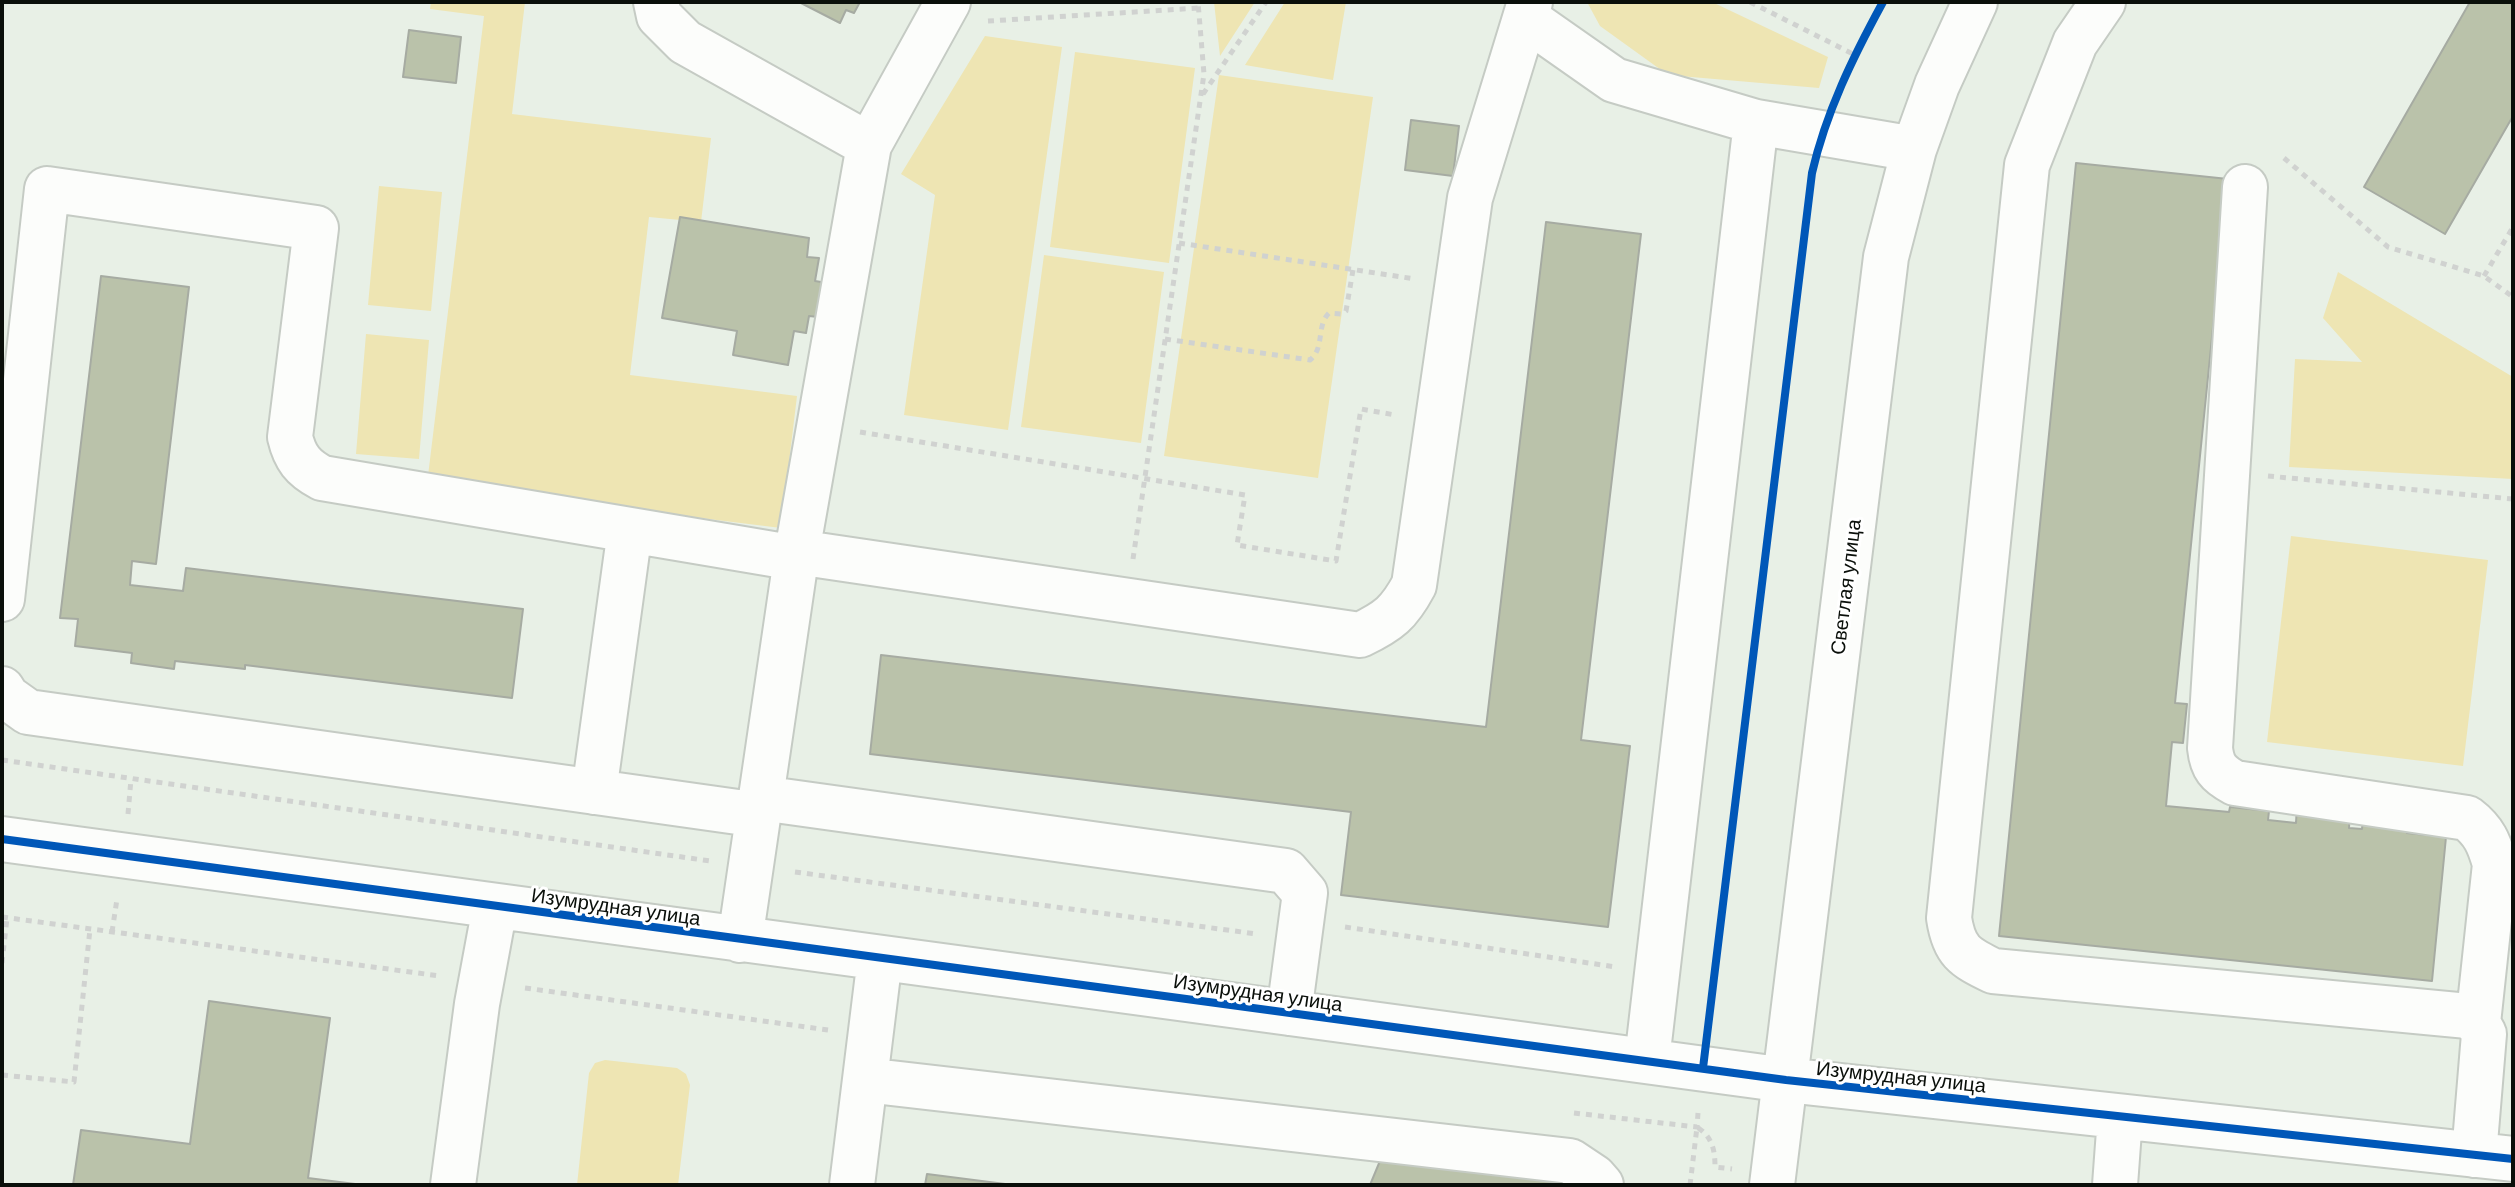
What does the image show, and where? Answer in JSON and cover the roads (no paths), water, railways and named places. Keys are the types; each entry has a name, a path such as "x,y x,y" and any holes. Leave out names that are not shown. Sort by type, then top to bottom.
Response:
{"street":[{"path":"656,2 659,16 685,42 869,145"},
{"name":"Светлая улица","path":"1772,1185 1886,257 1914,149 1937,85 1975,2"},
{"path":"2103,2 2075,43 2027,165 1949,918 1952,939 1966,958 1993,971 2454,1014 2468,1016 2492,1032"},
{"path":"2,599 47,189 316,228 290,437 294,453 305,469 322,478 630,530 1360,635 1386,623 1401,608 1414,585 1470,198 1528,10 1614,80 1756,122 1914,149"},
{"path":"740,940 796,555 869,145 942,13"},
{"path":"1647,1060 1756,122"},
{"path":"2245,187 2210,748 2212,764 2220,775 2235,783 2467,818 2479,827 2489,841 2495,864 2493,1157"},
{"path":"594,792 630,530"},
{"path":"2,689 7,697 28,712 594,792 760,806 1286,871 1293,875 1305,893 1289,1013"},
{"name":"Изумрудная улица","path":"2,839 1786,1080 2493,1157"},
{"path":"453,1185 477,1004 495,907"},
{"path":"852,1185 880,958"},
{"path":"865,1080 1570,1161 1601,1185"},
{"path":"2115,1185 2120,1117"}]}
